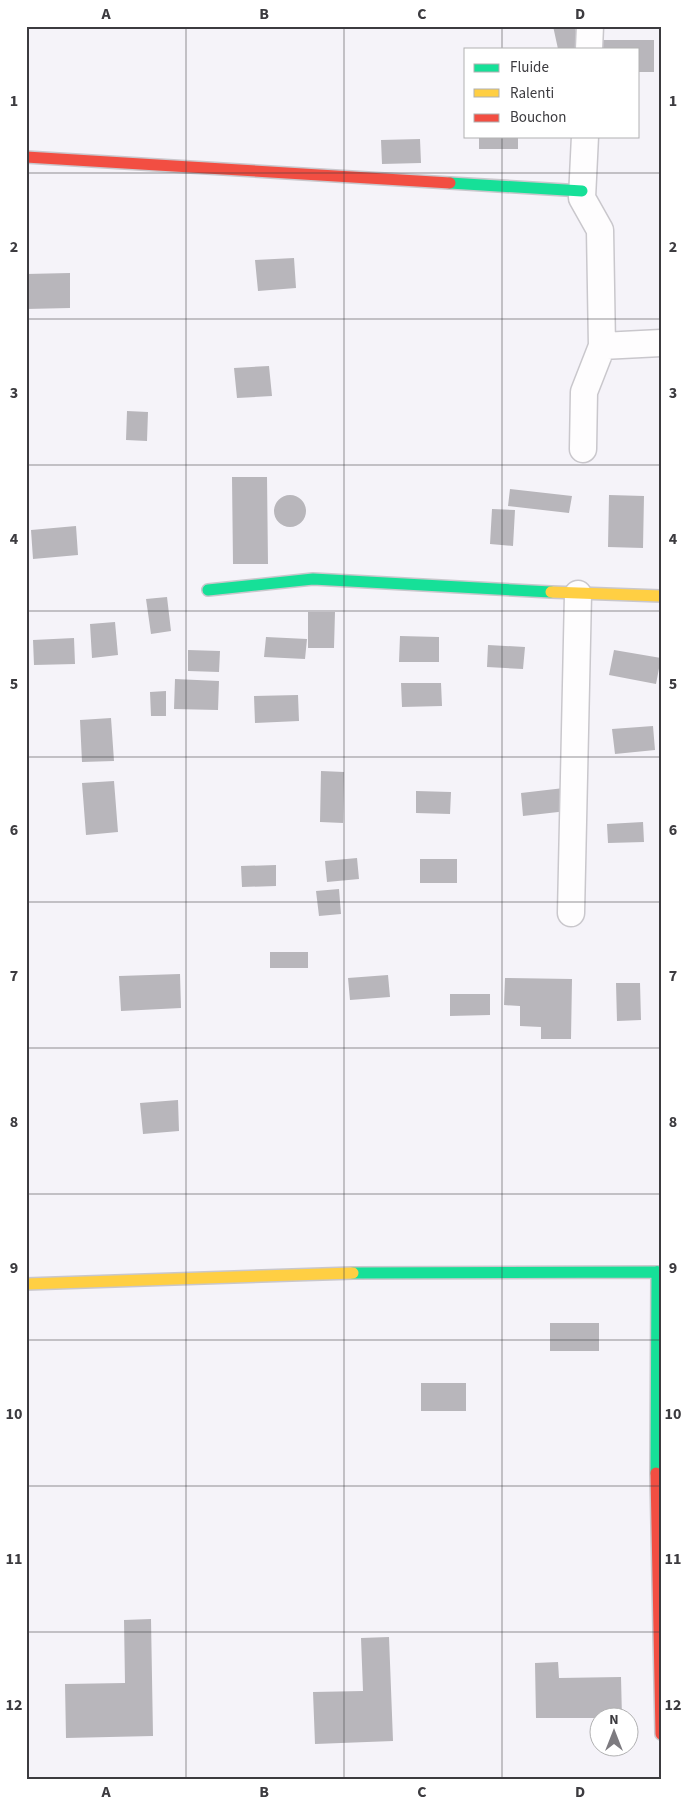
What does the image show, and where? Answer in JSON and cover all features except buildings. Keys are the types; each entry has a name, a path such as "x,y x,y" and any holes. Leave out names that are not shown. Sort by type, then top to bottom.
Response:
{"street":[{"path":"589,48 590,26"},
{"path":"584,449 584,392 602,346 600,230 582,198 585,138"},
{"path":"26,157 582,191"},
{"path":"602,346 661,343"},
{"path":"208,590 313,579 578,594 661,596"},
{"path":"571,913 578,594"},
{"path":"26,1284 365,1273 659,1272 657,1590 661,1734"}],"traffic: fast":[{"path":"450,183 582,191"},
{"path":"208,590 313,579 551,592"},
{"path":"656,1473 657,1272"},
{"path":"353,1273 661,1272"}],"traffic: slow":[{"path":"551,592 661,596"},
{"path":"26,1284 353,1273"}],"traffic: jam":[{"path":"26,157 450,183"},
{"path":"656,1473 661,1734"}]}
